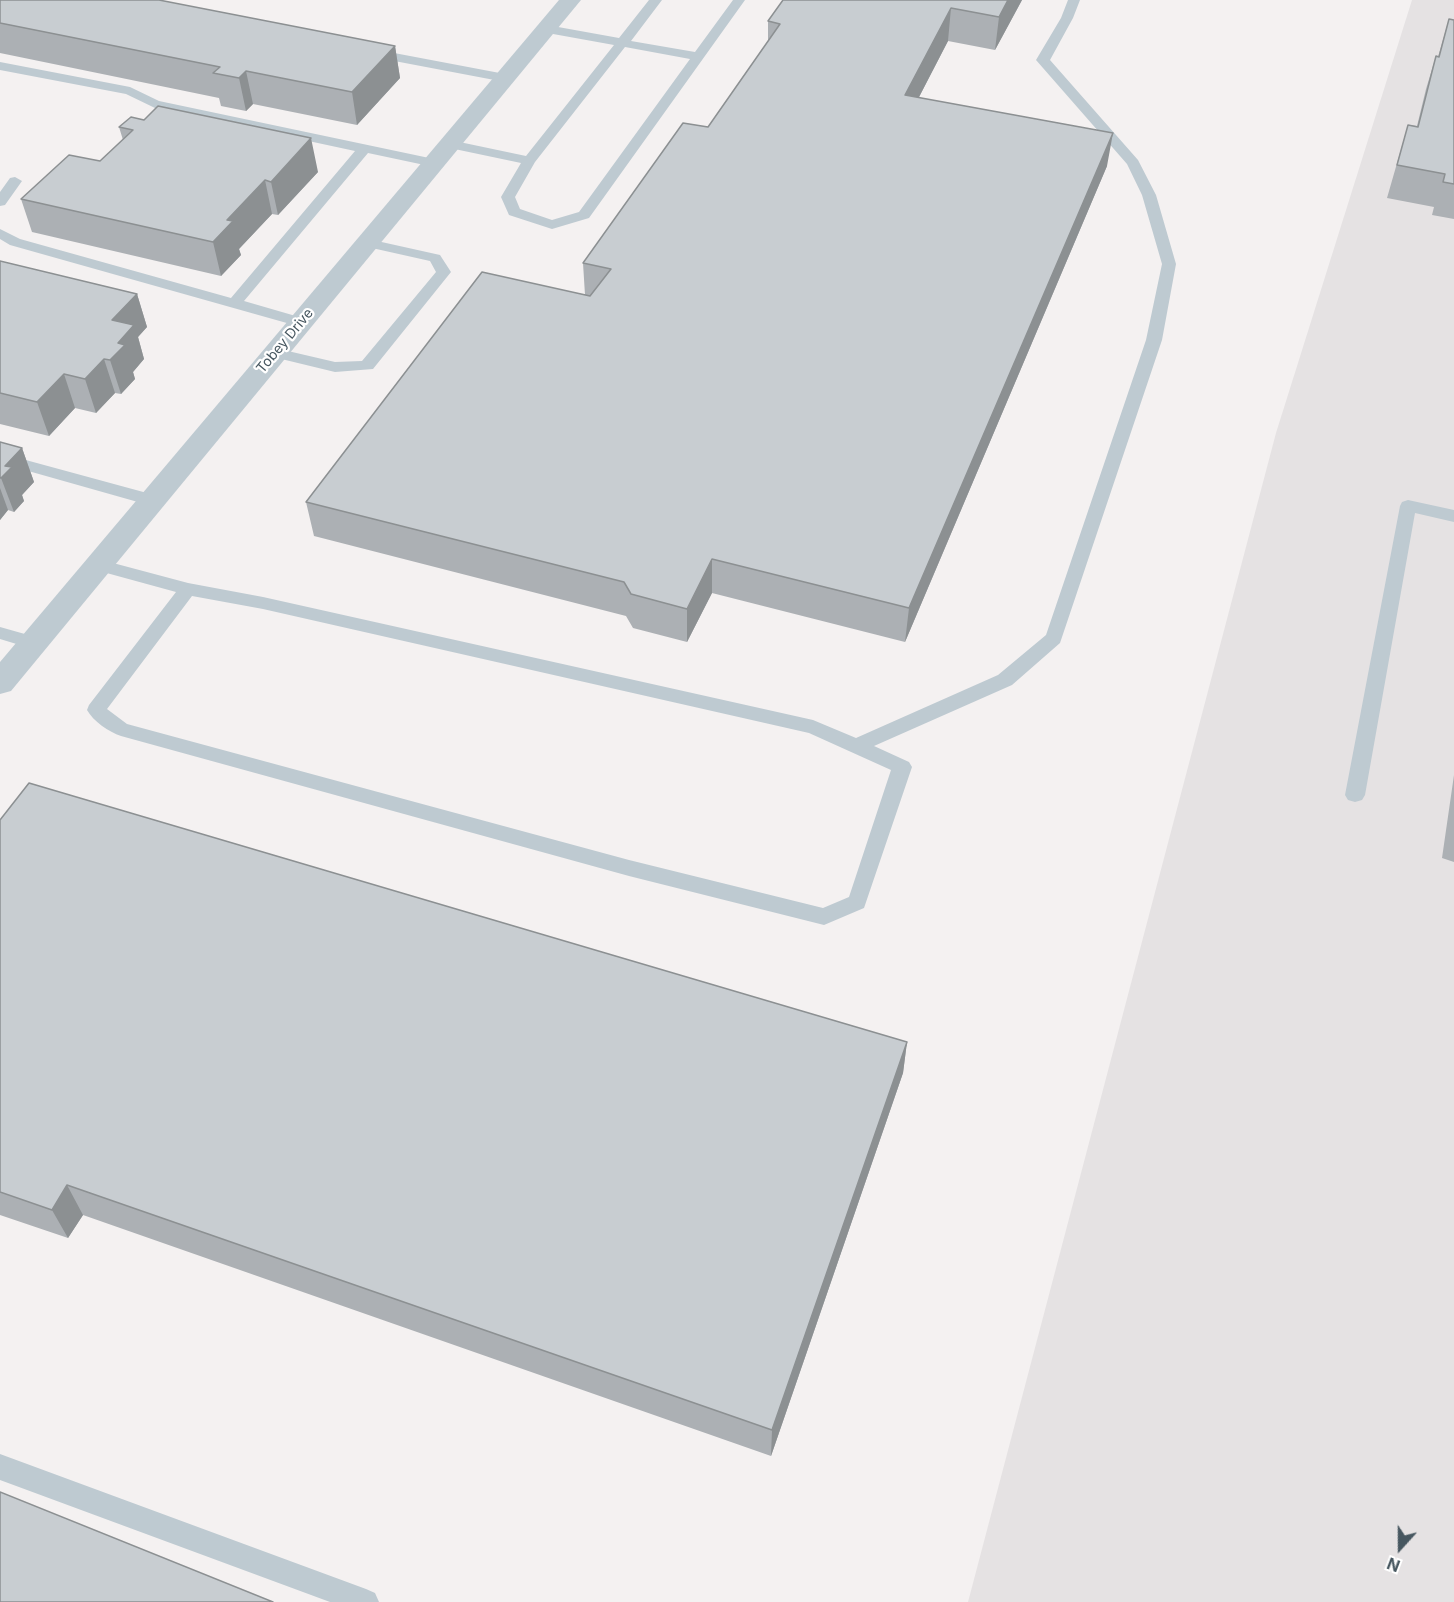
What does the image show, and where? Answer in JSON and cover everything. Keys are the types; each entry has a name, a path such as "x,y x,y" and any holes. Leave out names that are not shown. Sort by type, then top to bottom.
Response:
{"street":[{"name":"Tobey Drive","path":"0,683 570,0"}],"lane":[{"path":"656,0 529,161 508,197 514,212 552,225 584,215 739,0"},
{"path":"856,746 1005,680 1054,638 1154,340 1169,264 1149,195 1133,163 1043,60 1067,18 1074,0"},
{"path":"546,28 698,57"},
{"path":"362,51 505,78"},
{"path":"0,66 130,91 155,104 365,148 529,161"},
{"path":"234,303 365,148"},
{"path":"0,202 15,182"},
{"path":"0,233 15,242 301,322"},
{"path":"275,353 335,367 367,366 444,272 435,258 368,243"},
{"path":"0,458 152,500"},
{"path":"1354,795 1408,506 1454,516"},
{"path":"98,566 188,590 263,603 813,727 856,746 902,767 857,902 824,917 629,868 121,729 96,710 188,590"},
{"path":"0,633 33,643"},
{"path":"0,1467 366,1602"}],"shaded area":[{"path":"1412,0 1454,0 1454,1602 968,1602 1276,433"}],"building":[{"path":"0,0 159,0 395,46 352,92 246,71 239,78 213,73 220,67 0,23"},
{"path":"783,0 1008,0 999,17 951,8 905,95 1113,133 909,608 712,559 687,609 631,594 624,582 306,502 482,272 590,296 611,269 583,263 683,123 708,127 780,24 768,21"},
{"path":"1449,19 1454,20 1454,184 1443,182 1445,174 1397,165 1408,125 1418,127 1436,56 1439,57"},
{"path":"158,106 311,138 271,182 265,180 227,220 233,221 213,242 21,199 69,155 100,161 133,130 119,127 131,117 144,120"},
{"path":"0,261 137,294 112,320 134,325 118,343 125,345 110,360 104,359 85,379 64,374 37,402 0,393"},
{"path":"0,442 22,448 5,466 12,467 1,478 0,478"},
{"path":"29,783 907,1042 772,1430 67,1185 52,1210 0,1192 0,820"},
{"path":"0,1492 273,1602 0,1602"}]}
